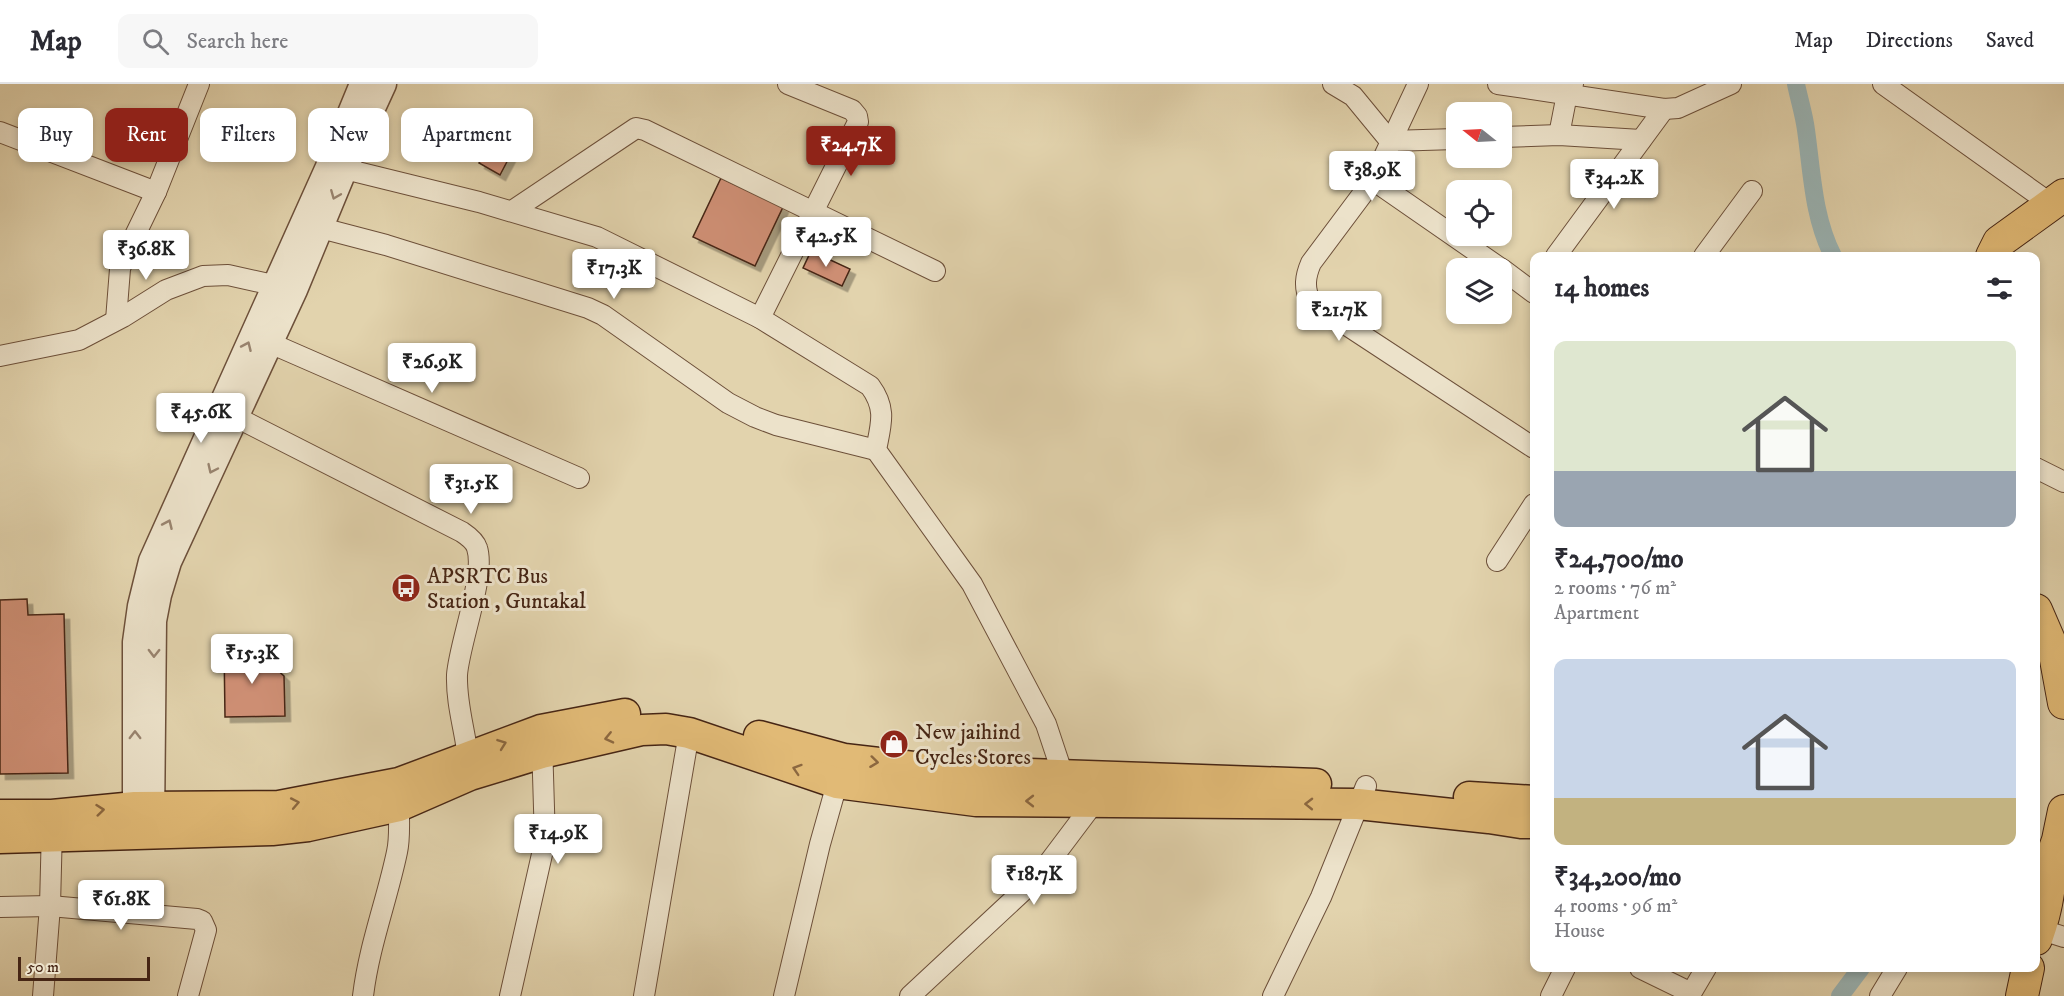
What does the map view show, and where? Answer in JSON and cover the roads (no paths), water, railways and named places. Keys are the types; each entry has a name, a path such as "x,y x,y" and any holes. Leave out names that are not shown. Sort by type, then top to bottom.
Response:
{"highway":[{"path":"1994,252 2000,242 2058,200"},
{"path":"2040,619 2055,654 2064,703"},
{"path":"2042,933 2050,881 2043,875 2058,840 2064,811"},
{"path":"2001,996 2005,972"},
{"path":"2022,996 2027,972"}],"main road":[{"path":"0,838 52,826 143,821 399,795 469,766 542,742 660,710 696,714 774,741 841,771"},
{"path":"542,742 666,729 841,771 948,771 1064,788 1095,802 1362,795 1489,818 1530,823"},
{"path":"1064,788 1112,776 1362,795 1530,801"},
{"path":"0,815 52,826"}],"street":[{"path":"228,413 270,343 285,288 327,169 362,84"},
{"path":"143,821 135,642 140,606 151,561 228,413 285,288 321,228 384,84"},
{"path":"760,318 858,122 852,110 788,84"},
{"path":"1333,84 1353,96 1390,141"},
{"path":"1418,84 1373,180 1311,263 1305,276 1305,291 1310,301 1530,445"},
{"path":"1498,84 1570,89 1664,109 1678,108 1731,84"},
{"path":"1884,84 2058,200"},
{"path":"116,320 120,269 156,192 194,86"},
{"path":"1560,135 1570,89"},
{"path":"1559,252 1664,109"},
{"path":"512,211 636,128 645,130 935,271"},
{"path":"0,132 156,192"},
{"path":"1512,137 1560,135 1641,141"},
{"path":"1390,141 1446,139"},
{"path":"345,169 512,211 597,237 760,318 870,386 878,396 883,415 876,450"},
{"path":"1373,180 1485,258"},
{"path":"1707,252 1752,190"},
{"path":"321,228 398,249 588,308 603,315 728,403 755,417 776,425 876,450 972,584 1046,724 1064,788"},
{"path":"0,356 29,352 79,340 166,290 203,276 228,275 285,288"},
{"path":"1512,276 1530,288"},
{"path":"270,343 579,478"},
{"path":"228,413 472,539 478,549 478,572 457,672 457,700 469,766"},
{"path":"2040,470 2064,482"},
{"path":"1497,561 1530,510"},
{"path":"644,996 689,733"},
{"path":"510,996 545,841 542,742"},
{"path":"784,996 820,844 841,771"},
{"path":"910,996 1038,877 1112,776"},
{"path":"363,996 379,917 398,849 399,795"},
{"path":"1273,996 1321,897 1362,795"},
{"path":"43,996 50,906 52,826"},
{"path":"0,907 50,906 202,921 206,930 188,996"},
{"path":"1551,996 1563,972"},
{"path":"1648,972 1687,992 1693,990 1704,972"},
{"path":"1880,996 1895,972"}],"waterway":[{"path":"1796,84 1805,124 1817,210 1831,252"},
{"path":"1840,996 1858,972"}],"place":[{"name":"APSRTC Bus Station , Guntakal","path":"406,588"},
{"name":"New jaihind Cycles Stores","path":"894,744"}]}
